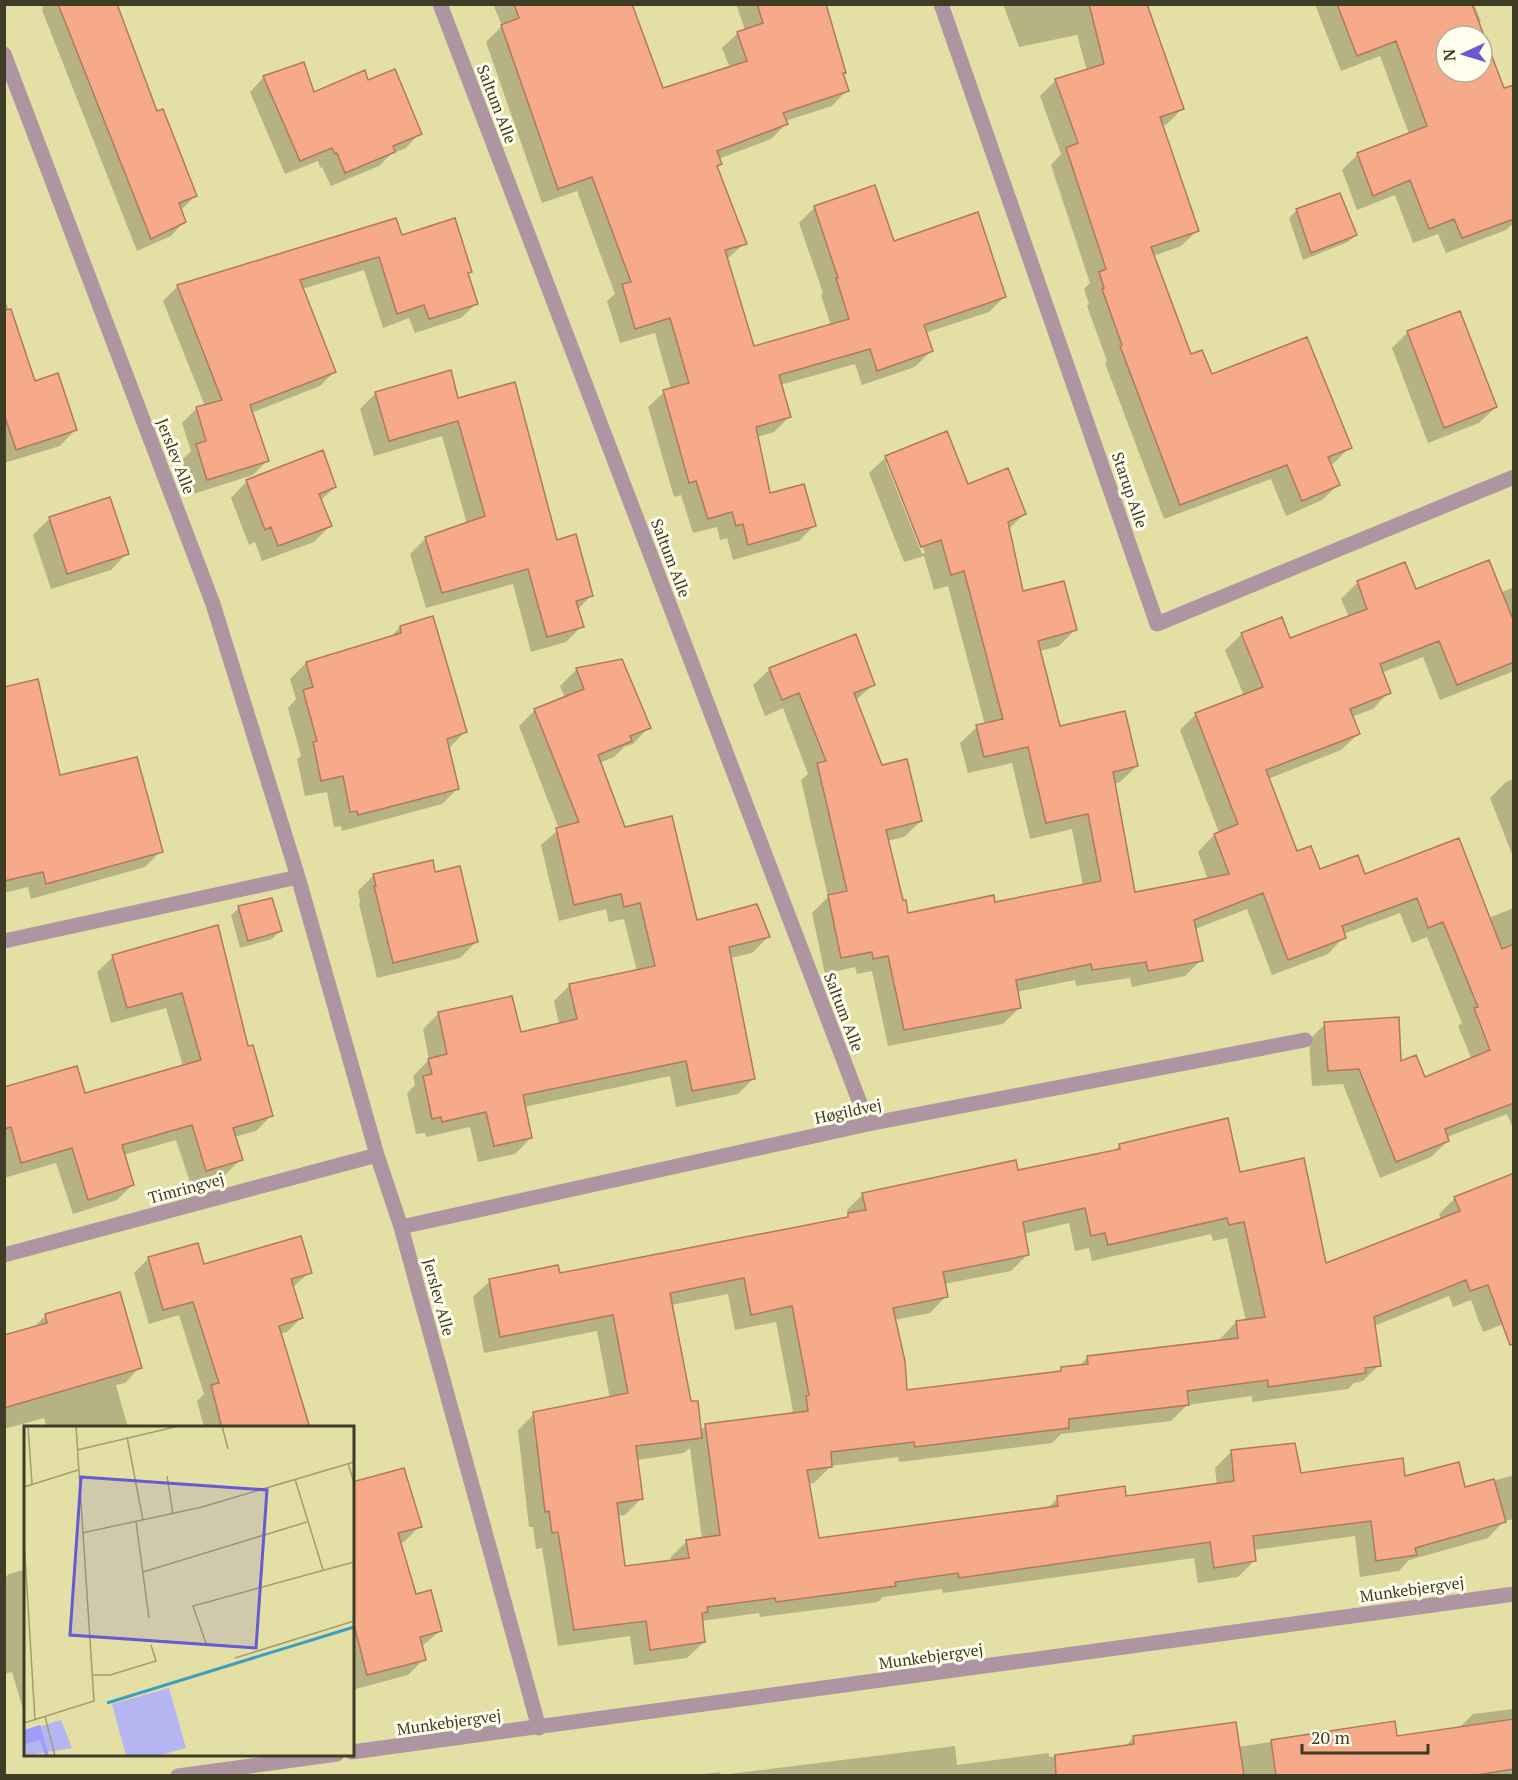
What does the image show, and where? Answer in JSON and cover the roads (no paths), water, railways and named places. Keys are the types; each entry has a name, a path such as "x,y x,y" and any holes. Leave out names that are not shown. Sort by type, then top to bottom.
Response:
{"street":[{"name":"Saltum Alle","path":"440,4 868,1124"},
{"name":"Starup Alle","path":"941,4 1157,624 1514,477"},
{"name":"Jerslev Alle","path":"4,54 213,604 298,877 377,1155 401,1227 539,1728"},
{"path":"4,942 298,877"},
{"name":"Høgildvej","path":"401,1227 868,1124 1305,1040"},
{"name":"Timringvej","path":"4,1255 377,1155"},
{"name":"Munkebjergvej","path":"354,1752 1514,1594"},
{"path":"178,1776 329,1756"}]}
